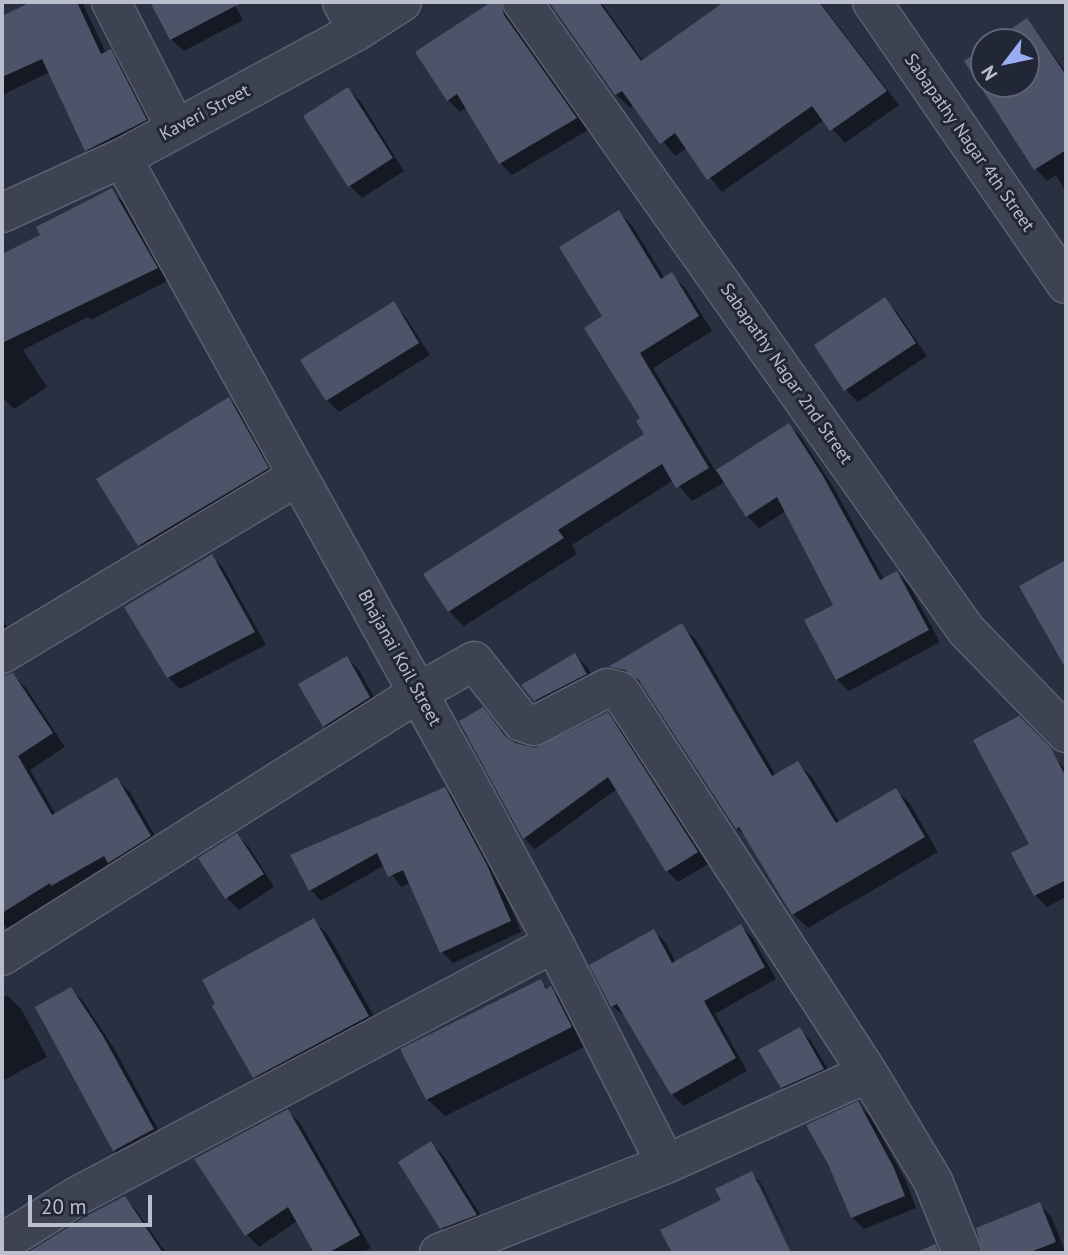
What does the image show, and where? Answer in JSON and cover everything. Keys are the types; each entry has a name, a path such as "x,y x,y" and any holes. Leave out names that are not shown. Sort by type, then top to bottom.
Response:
{"street":[{"path":"111,2 176,129"},
{"name":"Kaveri Street","path":"2,213 122,158 176,129 350,17 402,2"},
{"name":"Sabapathy Nagar 2nd Street","path":"522,2 966,630 1066,733"},
{"name":"Sabapathy Nagar 4th Street","path":"872,2 1066,284"},
{"name":"Bhajanai Koil Street","path":"122,158 554,943 666,1164"},
{"path":"2,654 299,476"},
{"path":"2,956 418,693 474,661 522,722 534,726 607,688 620,691 869,1073 933,1181 962,1253"},
{"path":"2,1243 77,1196 554,943"},
{"path":"439,1253 666,1164 869,1073"}],"building":[{"path":"31,2 77,2 101,54 111,49 147,120 85,151 42,59 2,77 2,16"},
{"path":"150,2 243,2 170,40"},
{"path":"491,2 501,2 504,15 577,118 499,164 457,94 447,101 415,52"},
{"path":"549,2 599,2 641,61 724,2 819,2 887,91 830,131 812,106 707,180 675,133 660,144 622,91 615,95"},
{"path":"1027,18 1034,28 1012,28"},
{"path":"1040,37 1066,75 1066,150 1034,170 988,98 1040,98"},
{"path":"970,57 970,70 964,61"},
{"path":"348,87 393,158 348,187 303,116"},
{"path":"112,188 158,268 2,343 2,254 40,235 36,227"},
{"path":"619,210 661,279 672,272 699,316 640,353 709,468 676,488 662,464 558,530 564,538 448,612 423,574 644,434 636,421 640,418 584,328 602,316 559,247"},
{"path":"885,297 916,343 844,391 814,345"},
{"path":"394,301 419,343 326,401 300,360"},
{"path":"229,397 269,468 138,546 96,479"},
{"path":"789,423 823,476 880,580 897,571 929,630 836,680 804,620 833,605 777,497 746,517 716,470"},
{"path":"212,554 255,632 167,678 124,607"},
{"path":"1066,560 1066,669 1019,586"},
{"path":"682,623 772,776 798,761 836,823 896,788 925,837 792,915 739,827 736,829 638,679 625,670 608,667"},
{"path":"575,653 587,674 534,701 521,685"},
{"path":"347,656 370,697 323,727 298,684"},
{"path":"13,673 53,733 18,756 52,815 117,777 151,836 108,863 104,856 51,886 50,883 2,913 2,676"},
{"path":"483,707 505,736 515,743 535,748 608,712 698,852 666,872 608,777 523,839 459,721"},
{"path":"1019,716 1051,748 1066,777 1066,880 1034,896 1011,853 1029,844 973,740"},
{"path":"445,787 487,865 511,921 440,953 403,870 388,877 377,853 309,891 290,855"},
{"path":"237,833 264,874 225,899 198,858"},
{"path":"314,918 369,1016 253,1078 212,1006 215,1004 202,980"},
{"path":"741,924 765,967 704,1001 736,1058 671,1095 617,1004 611,1007 589,965 654,929 672,963"},
{"path":"541,979 546,989 551,986 572,1027 426,1100 400,1049"},
{"path":"71,987 103,1036 154,1129 113,1151 35,1007"},
{"path":"800,1027 824,1069 781,1088 758,1050"},
{"path":"858,1101 894,1168 905,1196 851,1218 828,1164 806,1125"},
{"path":"288,1109 360,1235 328,1253 314,1253 288,1207 245,1236 194,1159"},
{"path":"431,1141 477,1215 440,1229 398,1162"},
{"path":"752,1171 791,1253 672,1253 660,1230 721,1200 715,1189"},
{"path":"125,1196 163,1253 27,1253 88,1215"},
{"path":"1040,1202 1056,1242 1028,1253 983,1253 976,1228"},
{"path":"935,1244 939,1253 917,1253 917,1252"}]}
